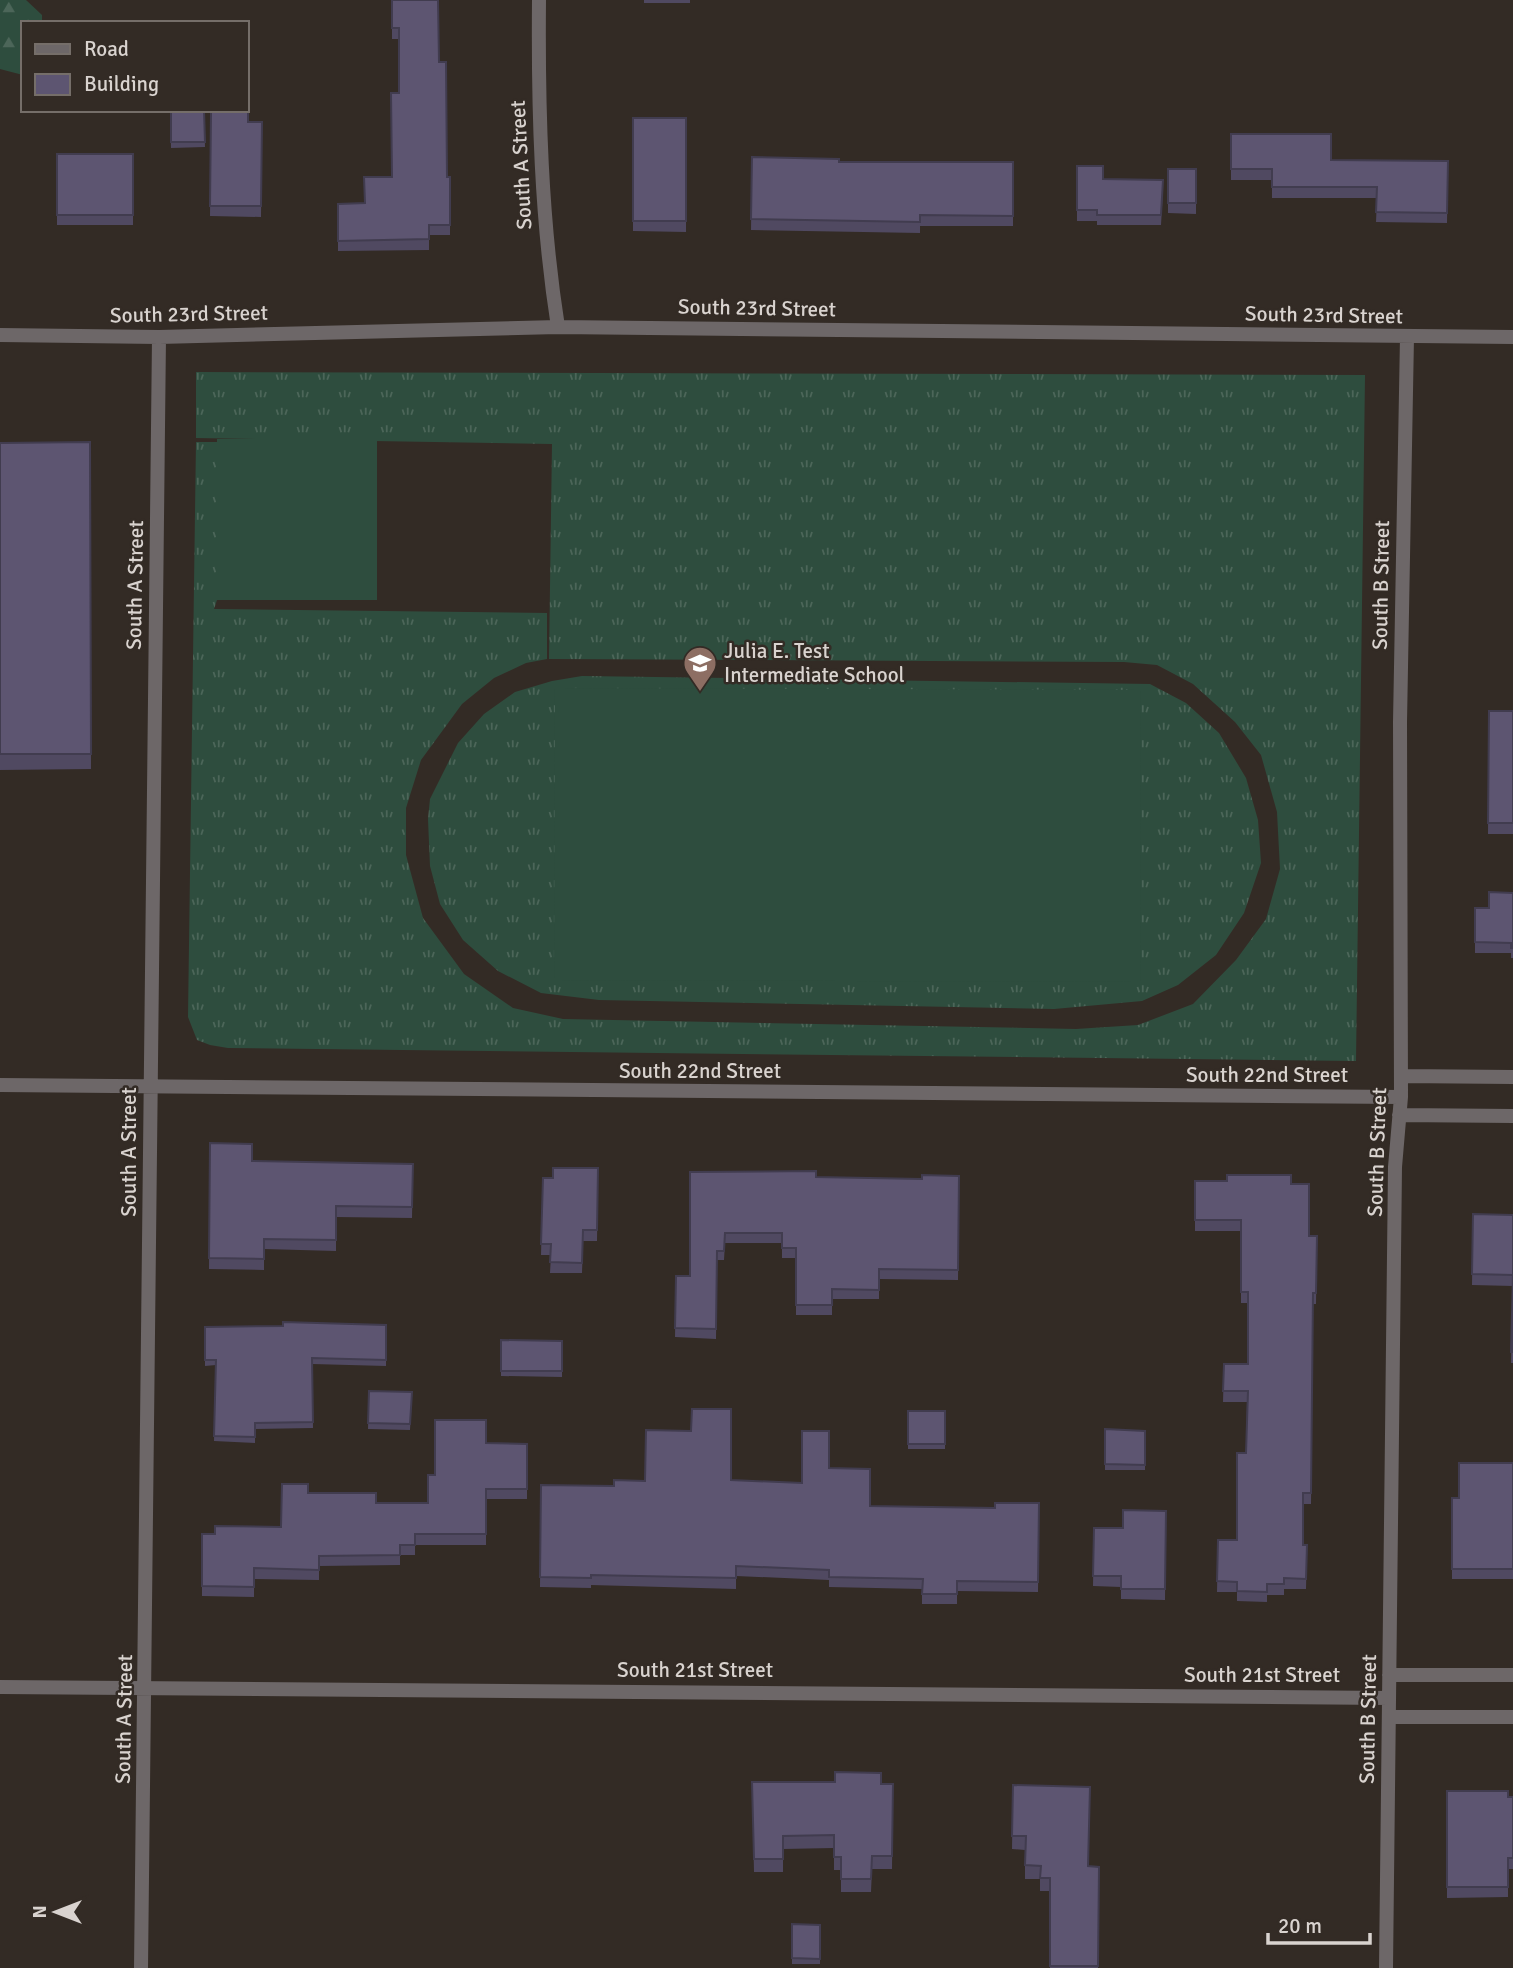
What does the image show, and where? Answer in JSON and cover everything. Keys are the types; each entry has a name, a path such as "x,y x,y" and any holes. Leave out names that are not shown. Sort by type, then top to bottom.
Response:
{"street":[{"name":"South A Street","path":"539,0 540,122 548,264 558,327"},
{"name":"South 23rd Street","path":"0,335 159,337 558,327 1513,337"},
{"name":"South A Street","path":"141,1968 159,337"},
{"name":"South B Street","path":"1386,1968 1395,1167 1401,1097 1400,722 1407,337"},
{"path":"1401,1076 1513,1077"},
{"name":"South 22nd Street","path":"0,1085 1401,1097"},
{"path":"1399,1115 1513,1116"},
{"path":"1389,1675 1513,1675"},
{"name":"South 21st Street","path":"0,1687 1389,1698"},
{"path":"1389,1717 1513,1717"}],"green space":[{"path":"0,0 26,0 42,15 42,21 21,21 21,74 0,69"},
{"path":"196,372 1365,375 1356,1061 228,1048 197,1040 188,1017 196,442 217,442 217,600 214,609 547,613 547,659 526,663 494,678 462,704 421,760 406,808 406,855 423,918 464,974 513,1008 563,1019 1076,1029 1138,1025 1193,1004 1236,960 1266,919 1280,869 1277,812 1261,755 1235,722 1193,684 1157,665 1124,662 549,659 552,444 196,438"},
{"path":"217,439 377,439 377,600 217,600"},
{"path":"582,676 1150,684 1186,703 1219,733 1246,778 1258,820 1261,863 1244,913 1216,955 1178,985 1142,1001 1054,1009 599,1000 541,993 498,971 463,940 440,904 430,866 430,799 458,743 484,714 515,692 552,681"},
{"path":"555,688 1141,690 1140,982 554,980"}],"building":[{"path":"392,0 438,0 439,62 446,62 450,225 429,225 429,239 338,241 338,204 365,203 364,177 392,177 391,93 399,93 399,28 392,28"},
{"path":"171,112 204,112 205,142 171,142"},
{"path":"211,112 248,112 248,122 262,122 261,206 210,206"},
{"path":"633,118 686,118 686,221 633,221"},
{"path":"1231,134 1331,134 1331,160 1448,161 1447,213 1376,212 1377,187 1272,187 1272,169 1231,169"},
{"path":"57,154 133,154 133,215 57,215"},
{"path":"752,157 839,159 839,162 1013,162 1013,216 920,215 920,222 751,219"},
{"path":"1077,166 1103,166 1103,179 1163,180 1161,215 1097,215 1097,210 1077,210"},
{"path":"1168,169 1196,169 1196,203 1168,203"},
{"path":"90,442 91,754 0,754 0,443"},
{"path":"1489,711 1513,711 1513,823 1488,823"},
{"path":"1489,892 1513,893 1513,948 1511,943 1475,942 1475,908 1489,908"},
{"path":"210,1143 252,1144 252,1161 413,1164 412,1207 336,1206 336,1240 264,1239 264,1259 209,1258"},
{"path":"553,1168 598,1168 597,1230 583,1230 582,1263 550,1262 551,1244 541,1244 543,1178 553,1178"},
{"path":"816,1171 816,1177 922,1179 922,1175 959,1176 958,1270 879,1269 879,1290 832,1289 832,1305 796,1305 796,1248 782,1248 782,1233 725,1233 724,1251 717,1251 716,1329 675,1328 676,1276 690,1276 690,1172"},
{"path":"1227,1175 1291,1175 1291,1184 1309,1184 1309,1236 1317,1236 1316,1293 1313,1293 1311,1493 1303,1493 1303,1545 1307,1545 1306,1579 1284,1578 1284,1584 1267,1584 1267,1592 1237,1591 1237,1582 1217,1581 1218,1540 1237,1540 1237,1453 1246,1453 1248,1391 1223,1391 1224,1364 1248,1364 1248,1292 1241,1292 1241,1220 1195,1220 1195,1181 1227,1181"},
{"path":"1473,1214 1513,1215 1513,1275 1472,1274"},
{"path":"1513,1275 1513,1352 1511,1352"},
{"path":"283,1322 386,1325 386,1360 312,1358 313,1422 255,1423 255,1437 214,1436 216,1360 205,1360 205,1327 283,1326"},
{"path":"501,1340 562,1341 562,1371 501,1371"},
{"path":"369,1391 412,1392 410,1424 368,1423"},
{"path":"692,1409 731,1409 731,1480 802,1483 802,1431 829,1431 829,1468 870,1469 870,1506 995,1508 995,1503 1039,1503 1038,1582 957,1581 957,1594 922,1594 923,1579 829,1577 829,1570 736,1566 736,1578 591,1575 591,1578 540,1577 541,1485 614,1486 614,1480 645,1481 646,1430 691,1431"},
{"path":"908,1411 945,1411 945,1444 908,1444"},
{"path":"435,1420 486,1420 486,1443 527,1444 527,1489 486,1489 486,1534 415,1534 415,1545 400,1545 400,1555 319,1556 319,1570 254,1568 254,1587 202,1586 202,1534 215,1534 215,1526 281,1527 282,1484 308,1484 308,1493 376,1493 376,1503 428,1503 428,1475 435,1475"},
{"path":"1105,1429 1145,1431 1145,1465 1105,1464"},
{"path":"1459,1463 1513,1463 1513,1569 1452,1569 1452,1498 1459,1498"},
{"path":"1123,1510 1166,1511 1165,1589 1121,1589 1121,1576 1093,1576 1094,1528 1123,1528"},
{"path":"835,1772 881,1773 881,1784 893,1784 892,1856 872,1856 871,1879 841,1879 841,1857 834,1857 834,1835 783,1836 783,1859 754,1859 752,1782 835,1782"},
{"path":"1013,1785 1090,1787 1088,1866 1099,1867 1098,1966 1050,1966 1050,1878 1040,1878 1041,1866 1025,1865 1026,1836 1012,1836"},
{"path":"1447,1791 1508,1791 1508,1797 1513,1797 1513,1858 1508,1858 1508,1887 1447,1887"},
{"path":"792,1924 820,1925 820,1959 792,1958"}],"place":[{"name":"Julia E. Test Intermediate School","path":"700,693"}]}
